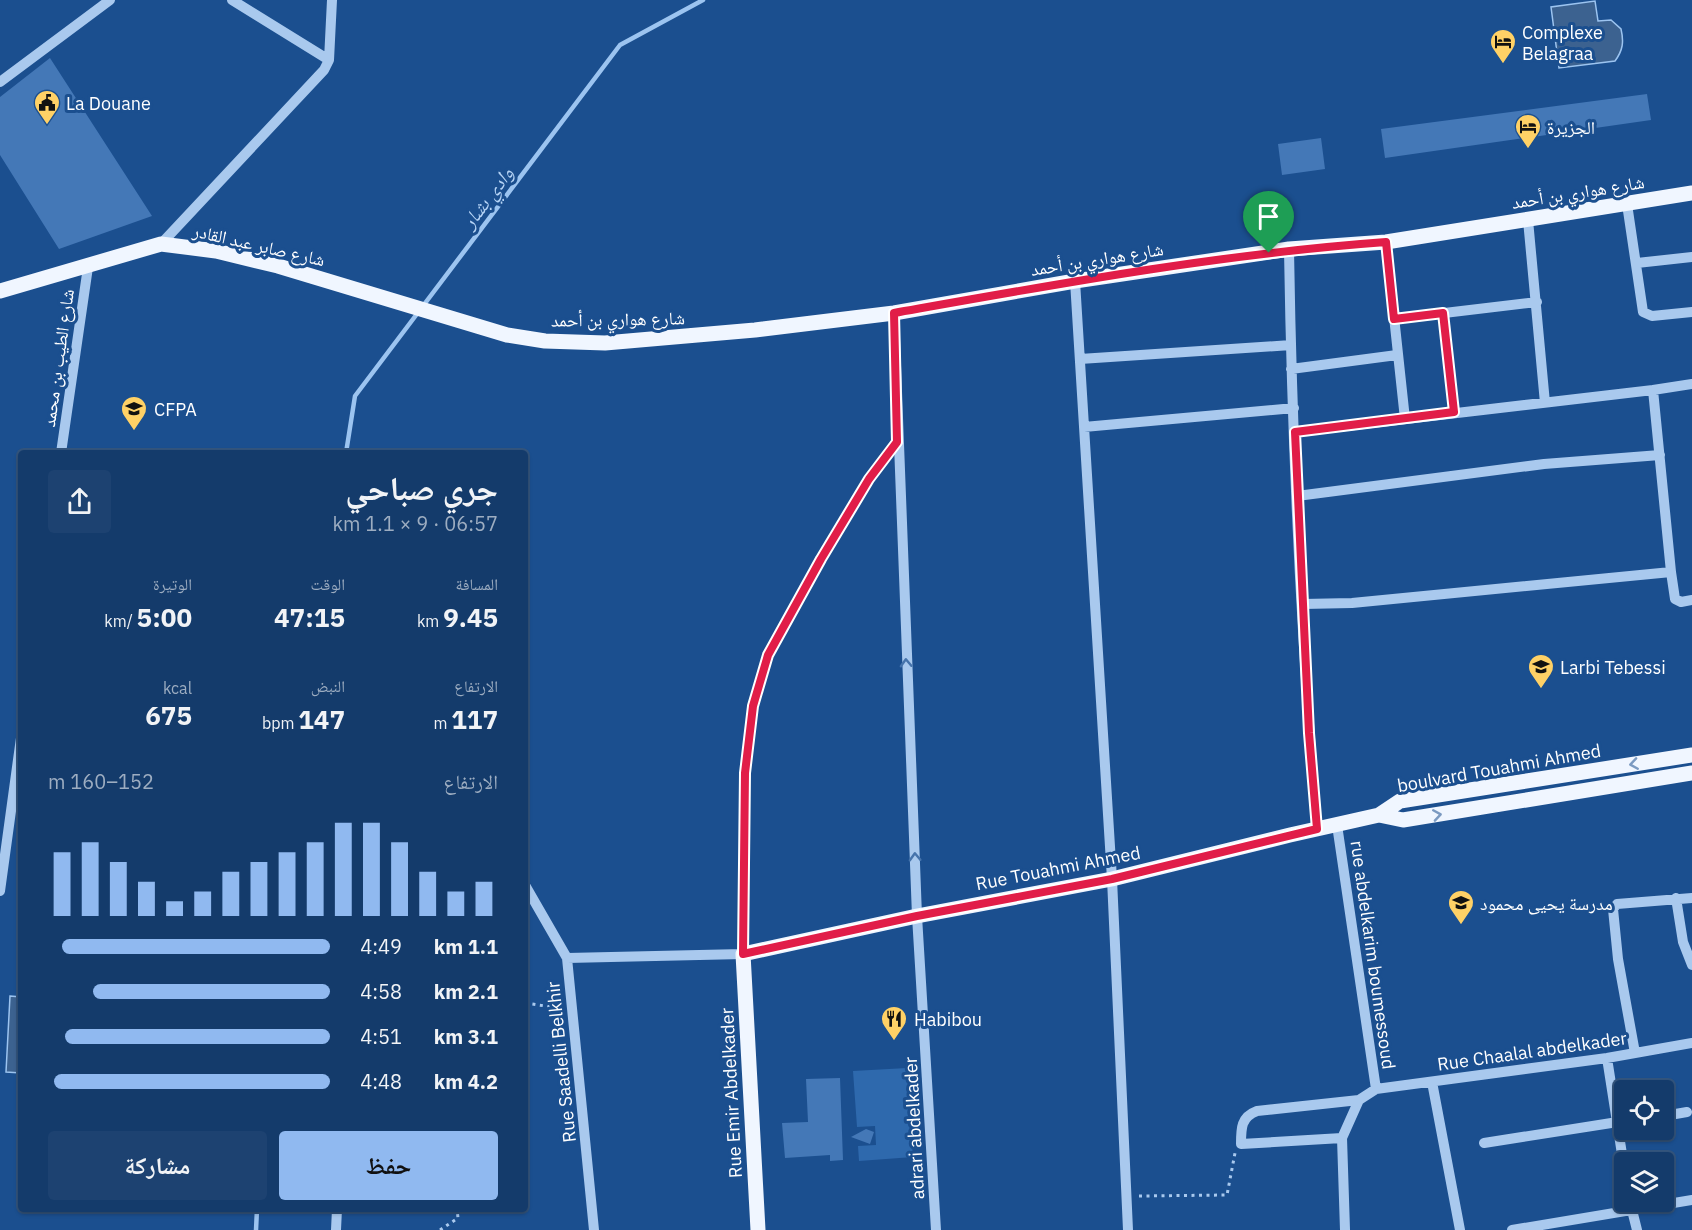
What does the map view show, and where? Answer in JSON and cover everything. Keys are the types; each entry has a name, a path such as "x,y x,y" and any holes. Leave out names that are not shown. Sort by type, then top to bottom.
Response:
{"main road":[{"name":"شارع هواري بن أحمد","path":"507,335 581,342 666,340 894,313 1075,281 1289,249 1386,242 1692,193"},
{"name":"شارع صابر عبد القادر","path":"0,291 161,244 216,251 354,288 507,335"},
{"name":"boulvard Touahmi Ahmed","path":"1379,815 1400,801 1692,754"},
{"name":"boulvard Touahmi Ahmed","path":"1379,815 1403,820 1692,773"},
{"name":"Rue Touahmi Ahmed","path":"743,954 917,916 1112,879 1379,815"},
{"name":"Rue Emir Abdelkader","path":"743,954 758,1230"}],"street":[{"path":"0,82 110,0"},
{"path":"232,0 329,60"},
{"path":"161,244 319,77 329,60 332,0"},
{"path":"1627,204 1645,314 1652,316 1692,312"},
{"path":"1528,220 1545,403"},
{"path":"1386,242 1405,419"},
{"path":"1289,249 1291,369 1297,496 1317,829"},
{"path":"1637,263 1692,257"},
{"name":"شارع الطيب بن محمد","path":"61,450 88,267"},
{"path":"1075,281 1112,879 1128,1230"},
{"path":"1394,319 1537,302"},
{"name":"adrari abdelkader","path":"894,313 897,442 917,916 936,1230"},
{"path":"1443,313 1454,412"},
{"path":"1080,359 1291,345"},
{"path":"1291,369 1397,355"},
{"path":"1295,432 1692,384"},
{"path":"1653,390 1675,599 1681,602 1692,600"},
{"path":"1084,427 1294,408"},
{"path":"743,954 745,773 753,706 768,655 821,559 869,479 897,442"},
{"path":"1297,496 1544,464 1660,455"},
{"path":"1303,604 1352,603 1671,572"},
{"path":"0,891 18,760"},
{"name":"rue abdelkarim boumessoud","path":"1337,825 1376,1089"},
{"path":"528,890 567,958"},
{"path":"1676,898 1683,942 1692,965"},
{"path":"1635,1053 1613,909 1617,904 1692,898"},
{"name":"Rue Saadelli Belkhir","path":"594,1230 567,958 743,954"},
{"path":"1624,989 1635,997"},
{"name":"Rue Chaalal abdelkader","path":"1376,1089 1607,1058 1692,1044"},
{"path":"1607,1058 1614,1090"},
{"path":"1432,1082 1460,1230"},
{"path":"1342,1138 1241,1144 1242,1124 1246,1117 1257,1111 1359,1100 1376,1089"},
{"path":"1345,1230 1342,1138 1359,1100"},
{"path":"1674,1114 1687,1112"},
{"path":"1484,1143 1614,1123"},
{"path":"1674,1202 1692,1200"},
{"path":"1512,1230 1614,1209"},
{"path":"336,1230 337,1212"},
{"path":"1632,1212 1636,1230"}],"path":[{"path":"528,1003 571,1009"},
{"path":"1125,1196 1227,1195 1232,1156 1241,1144"},
{"path":"440,1230 458,1218 457,1212"}],"shaded area":[{"path":"1595,1 1598,21 1611,20 1621,29 1623,42 1620,53 1615,61 1559,68 1551,7"},
{"path":"10,996 18,997 18,1073 6,1072"},
{"path":"907,1068 913,1157 859,1161 858,1146 876,1145 875,1126 857,1127 853,1071"}],"building":[{"name":"La Douane","path":"50,58 152,216 59,249 0,155 0,97"},
{"path":"1647,94 1651,120 1385,158 1381,129"},
{"path":"1321,138 1325,169 1282,175 1278,144"},
{"path":"840,1078 843,1160 830,1161 830,1155 785,1158 782,1123 808,1122 806,1079"},
{"path":"866,1129 874,1132 870,1144 851,1137"}],"waterway":[{"name":"وادي بشار","path":"346,450 355,396 620,45 703,0"},
{"name":"وادي بشار","path":"256,1230 257,1212"}],"place":[{"name":"Complexe Belagraa","path":"1503,65"},
{"name":"La Douane","path":"47,126"},
{"name":"الجزيرة","path":"1528,150"},
{"name":"CFPA","path":"134,432"},
{"name":"Larbi Tebessi","path":"1541,690"},
{"name":"مدرسة يحيى محمود","path":"1461,926"},
{"name":"Habibou","path":"894,1042"}],"route":[{"path":"1386,242 1394,319 1443,313 1454,412 1295,432 1309,733 1317,829 1112,879 917,916 743,954 745,773 753,706 768,655 821,559 869,479 897,442 894,313 1075,281 1269,253 1289,249 1386,242"}]}
